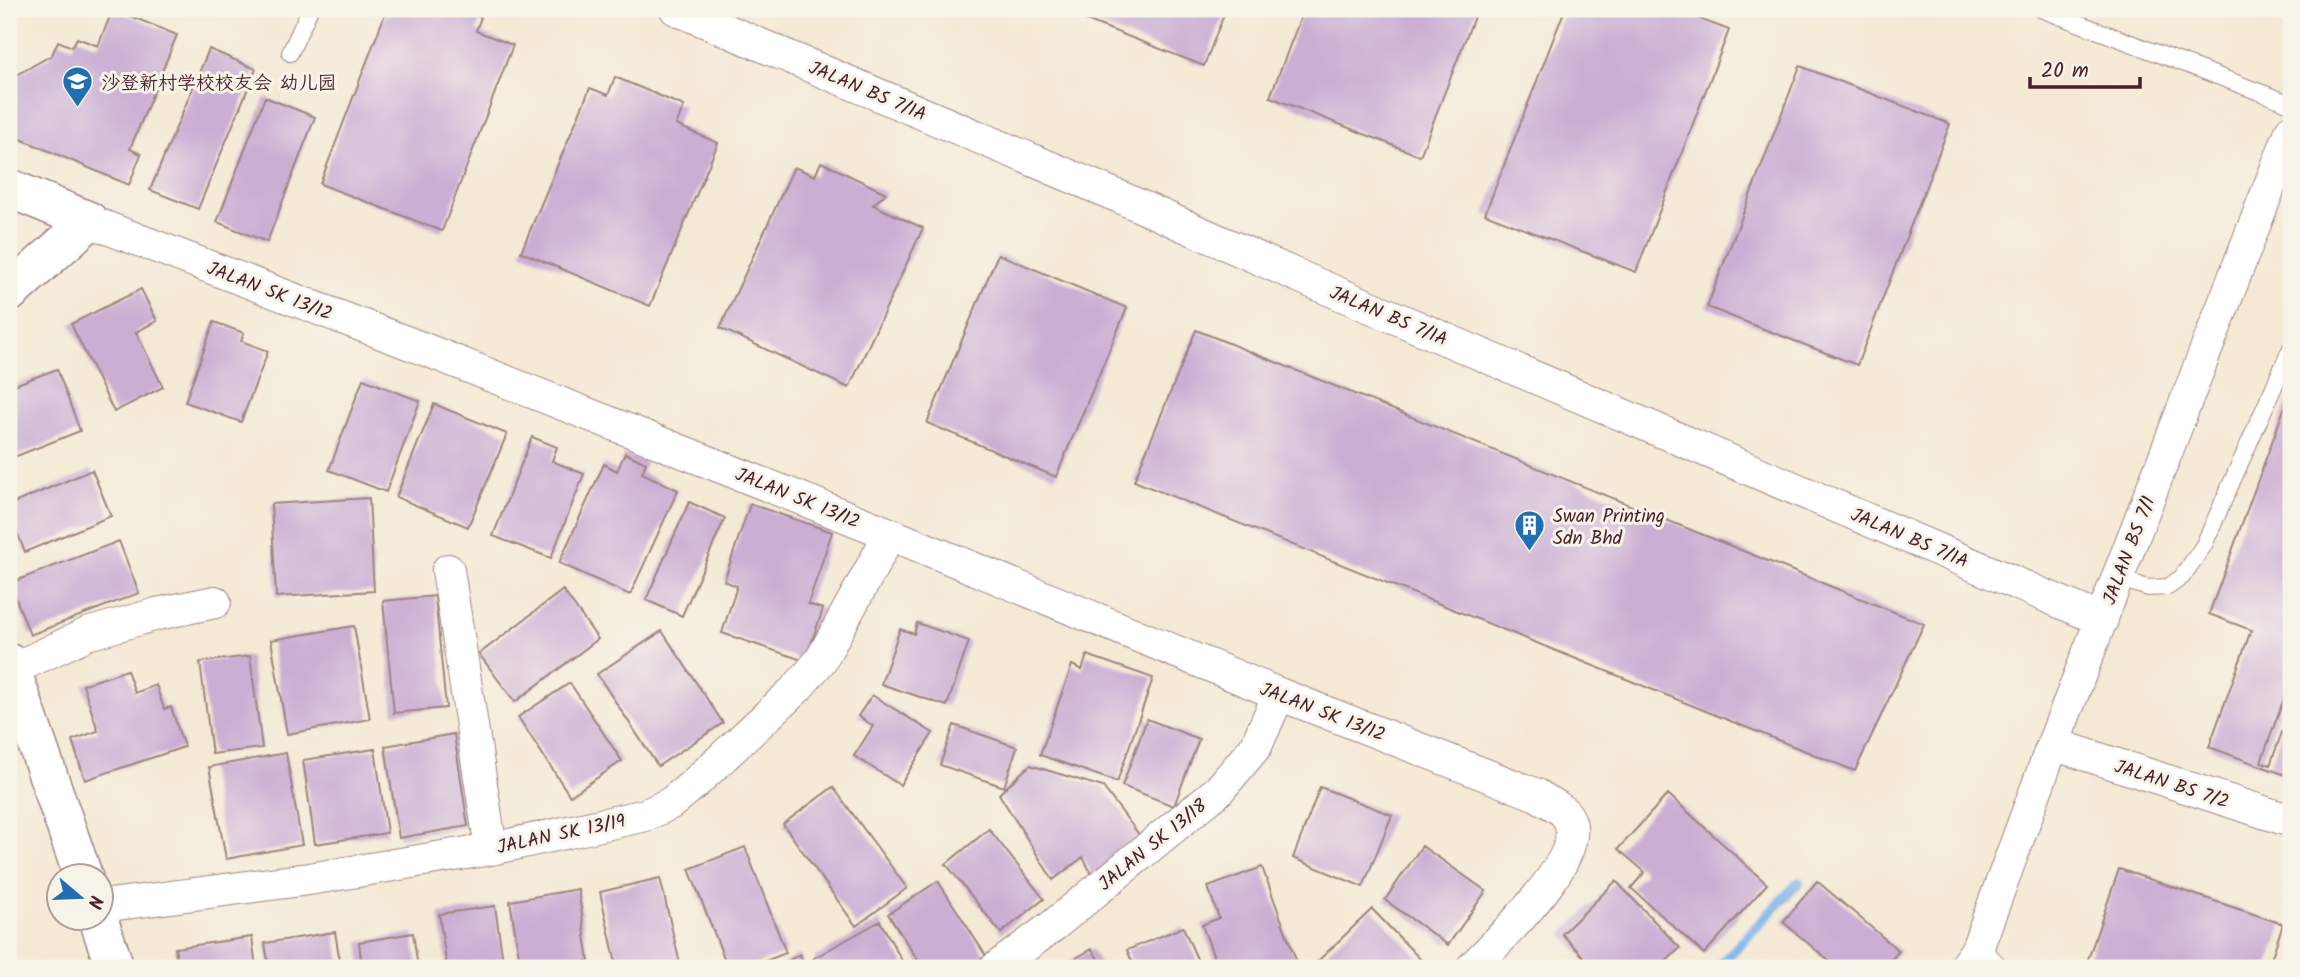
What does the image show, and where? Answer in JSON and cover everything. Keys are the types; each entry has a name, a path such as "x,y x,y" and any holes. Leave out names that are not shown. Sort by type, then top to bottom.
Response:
{"street":[{"name":"JALAN BS 7/1A","path":"676,9 2102,620"},
{"name":"JALAN BS 7/1","path":"1971,959 2117,578 2279,201 2291,131"},
{"name":"JALAN SK 13/12","path":"9,188 429,351 890,534 1279,694 1537,794 1568,817 1572,829 1568,851 1558,873 1472,968"},
{"path":"9,293 89,221"},
{"name":"JALAN SK 13/19","path":"116,904 309,879 491,849 646,815 671,803 797,688 821,660 890,534"},
{"path":"448,570 491,849"},
{"path":"78,862 10,666 87,634 157,614 215,602"},
{"name":"JALAN SK 13/18","path":"996,968 1054,925 1219,790 1256,746 1279,694"},
{"name":"JALAN BS 7/2","path":"2053,744 2291,821"},
{"path":"103,932 115,968"}],"lane":[{"path":"290,53 310,9"},
{"path":"2041,9 2291,104"},
{"path":"2117,578 2148,588 2168,587 2182,577 2204,545 2291,348"},
{"path":"1971,959 1989,956 2001,968"}],"building":[{"name":"沙登新村学校校友会 幼儿园","path":"113,9 177,35 130,149 141,154 129,185 9,134 11,78 52,55 58,41 72,47 77,38 98,46"},
{"path":"387,9 459,9 481,17 476,31 513,45 442,231 320,184"},
{"path":"1058,9 1226,9 1204,66"},
{"path":"1304,9 1477,9 1420,156 1270,97"},
{"path":"1565,9 1673,9 1729,30 1636,272 1485,214"},
{"path":"209,49 256,69 198,209 150,190"},
{"path":"1800,66 1950,124 1857,365 1707,307"},
{"path":"615,77 684,106 676,125 718,143 650,306 521,252 590,88 608,95"},
{"path":"265,97 315,117 267,242 217,222"},
{"path":"821,162 886,193 873,205 923,228 849,388 720,328 794,167 815,176"},
{"path":"998,254 1127,308 1056,477 927,423"},
{"path":"141,289 157,321 136,332 163,387 114,412 71,324"},
{"path":"214,322 244,333 241,341 268,351 241,422 185,402"},
{"name":"Swan Printing Sdn Bhd","path":"1196,330 1924,624 1855,771 1134,481"},
{"path":"57,369 80,431 9,459 9,387"},
{"path":"363,379 420,401 386,492 329,470"},
{"path":"2291,390 2291,679 2261,762 2270,765 2291,708 2291,777 2209,747 2251,630 2209,614"},
{"path":"434,404 507,434 468,527 396,497"},
{"path":"532,437 557,447 552,461 584,474 551,558 493,536"},
{"path":"625,453 646,463 642,473 678,490 630,595 559,563 604,464 617,471"},
{"path":"92,470 111,516 25,552 9,512 9,505"},
{"path":"369,498 374,591 276,597 271,504"},
{"path":"689,502 725,518 682,616 646,600"},
{"path":"750,504 832,532 808,604 823,609 805,661 722,633 737,586 724,581"},
{"path":"119,541 139,593 30,635 10,583"},
{"path":"563,590 598,639 515,702 479,654"},
{"path":"435,596 446,708 394,713 383,601"},
{"path":"917,623 969,641 947,706 881,684 900,629 914,634"},
{"path":"354,626 370,719 287,734 271,640"},
{"path":"662,631 723,723 658,766 597,674"},
{"path":"1087,655 1153,678 1117,782 1040,755 1072,665 1082,670"},
{"path":"250,656 262,748 212,754 200,662"},
{"path":"127,670 135,693 156,685 164,709 171,707 184,747 85,780 72,740 98,731 83,685"},
{"path":"570,683 622,761 570,796 518,717"},
{"path":"872,695 933,733 900,785 854,756 873,726 858,716"},
{"path":"1147,719 1199,739 1174,806 1122,786"},
{"path":"954,725 1017,747 1004,787 940,765"},
{"path":"454,734 468,826 399,838 385,746"},
{"path":"375,749 387,833 315,844 303,760"},
{"path":"286,753 302,845 226,859 209,767"},
{"path":"1030,765 1103,787 1143,840 1095,881 1083,857 1053,880 999,794"},
{"path":"833,787 907,888 856,926 783,824"},
{"path":"1320,787 1392,815 1363,887 1293,858"},
{"path":"1668,794 1767,884 1704,954 1631,888 1645,872 1618,849"},
{"path":"989,829 1044,899 1001,933 946,864"},
{"path":"1422,846 1486,891 1448,945 1385,900"},
{"path":"745,847 786,953 747,968 728,968 689,869"},
{"path":"1262,867 1299,968 1218,968 1202,925 1219,918 1208,887"},
{"path":"2119,869 2283,924 2268,968 2085,968"},
{"path":"660,878 681,968 617,968 600,892"},
{"path":"938,881 986,956 968,968 923,968 888,914"},
{"path":"1616,881 1680,948 1659,968 1594,968 1562,934"},
{"path":"1817,881 1899,951 1884,968 1837,968 1783,922"},
{"path":"578,889 589,961 545,968 521,968 510,901"},
{"path":"495,906 504,968 447,968 439,914"},
{"path":"1372,909 1425,964 1420,968 1322,968 1316,963"},
{"path":"880,921 906,968 820,968 814,958"},
{"path":"1183,927 1201,968 1135,968 1127,950"},
{"path":"335,932 341,968 269,968 265,943"},
{"path":"413,933 418,968 362,968 359,942"},
{"path":"252,937 256,968 178,968 175,948"},
{"path":"1092,949 1103,968 1058,968"},
{"path":"800,954 805,968 776,968"}],"waterway":[{"path":"1717,968 1799,882"}],"place":[{"name":"沙登新村学校校友会 幼儿园","path":"78,109"},
{"name":"Swan Printing Sdn Bhd","path":"1530,553"}]}
